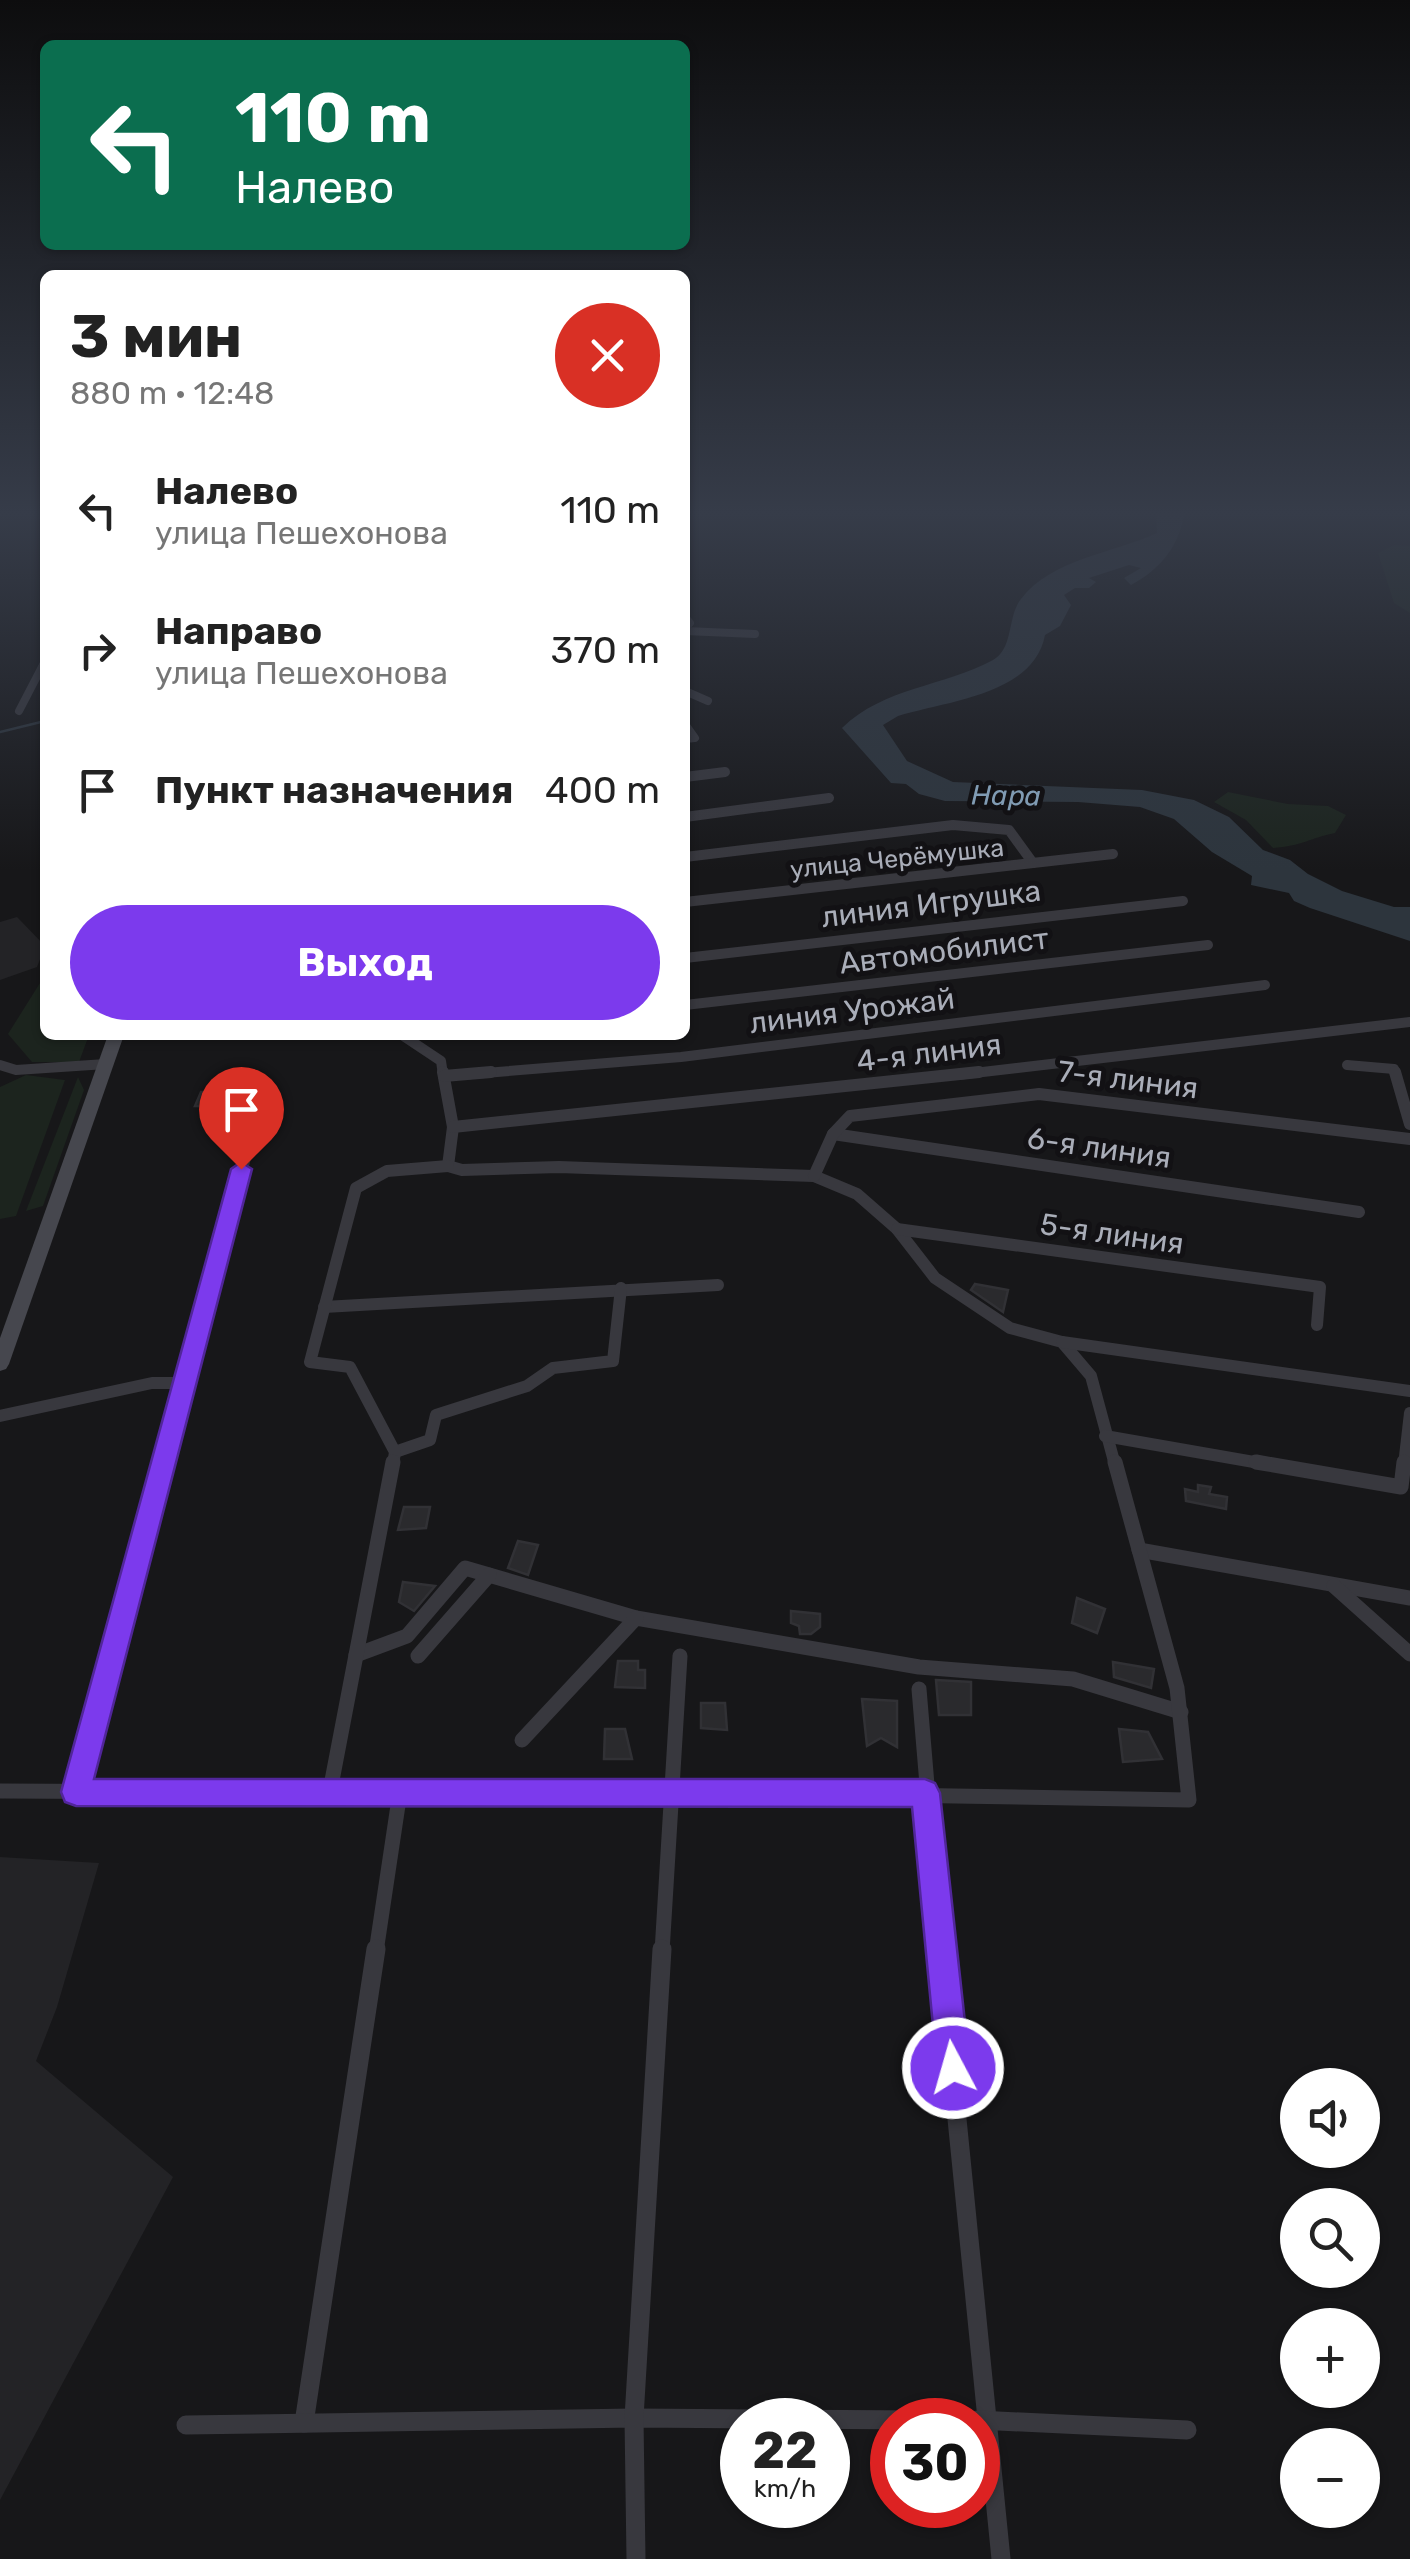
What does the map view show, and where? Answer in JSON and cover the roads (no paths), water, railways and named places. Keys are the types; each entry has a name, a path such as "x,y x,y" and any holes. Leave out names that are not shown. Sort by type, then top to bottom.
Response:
{"main road":[{"path":"0,1364 114,1040"}],"street":[{"path":"710,631 755,634"},
{"path":"19,712 40,670"},
{"path":"690,693 708,701"},
{"path":"690,776 725,772"},
{"path":"690,815 830,798"},
{"name":"улица Черёмушка","path":"690,856 953,825 1009,830 1033,862"},
{"name":"улица Черёмушка","path":"690,901 1113,854"},
{"name":"линия Игрушка","path":"690,957 1183,901"},
{"name":"Автомобилист","path":"690,1004 1208,946"},
{"name":"линия Урожай","path":"444,1076 682,1057 1264,985"},
{"name":"4-я линия","path":"453,1127 800,1093 1410,1022"},
{"path":"410,1040 442,1061 453,1127 448,1166"},
{"path":"2,1067 106,1064"},
{"path":"1348,1064 1394,1069 1410,1124"},
{"name":"7-я линия","path":"833,1134 850,1116 1039,1094 1410,1139"},
{"path":"76,1792 260,1098"},
{"path":"814,1176 833,1134"},
{"name":"6-я линия","path":"833,1134 1359,1212"},
{"path":"330,1791 395,1452 350,1367 310,1362 356,1188 366,1178 388,1171 448,1166 462,1170 559,1167 814,1176 858,1194 897,1229 935,1278 1010,1328 1062,1342 1410,1391"},
{"name":"5-я линия","path":"897,1229 1320,1288 1317,1325"},
{"path":"324,1308 718,1285"},
{"path":"395,1452 430,1440 436,1415 526,1386 553,1368 613,1361 621,1288"},
{"path":"0,1792 669,1791 1189,1800 1182,1712 1092,1376 1062,1342"},
{"path":"0,1416 152,1382 184,1383"},
{"path":"1105,1436 1401,1487 1410,1413"},
{"path":"1139,1550 1410,1598"},
{"path":"356,1655 407,1636 465,1568 636,1618 920,1667 1073,1679 1182,1712"},
{"path":"418,1656 489,1574"},
{"path":"1332,1584 1410,1654"},
{"path":"522,1740 636,1618"},
{"path":"636,2559 634,2418 680,1656"},
{"path":"919,1690 925,1793 982,2398"},
{"path":"304,2423 400,1792"},
{"path":"186,2424 634,2418 870,2420"},
{"path":"1000,2421 1188,2430"},
{"path":"997,2528 1001,2559"}],"water":[{"name":"Нара","path":"1009,631 1051,631 1024,671 1006,683 963,700 898,716 883,725 907,761 953,782 1142,790 1194,800 1229,817 1263,850 1290,860 1342,891 1394,907 1410,907 1410,941 1310,908 1294,901 1289,893 1251,885 1252,876 1212,852 1174,819 1140,807 1078,802 945,801 919,794 906,784 891,783 842,728 876,704 993,660"}],"waterway":[{"path":"0,732 40,722"}]}
